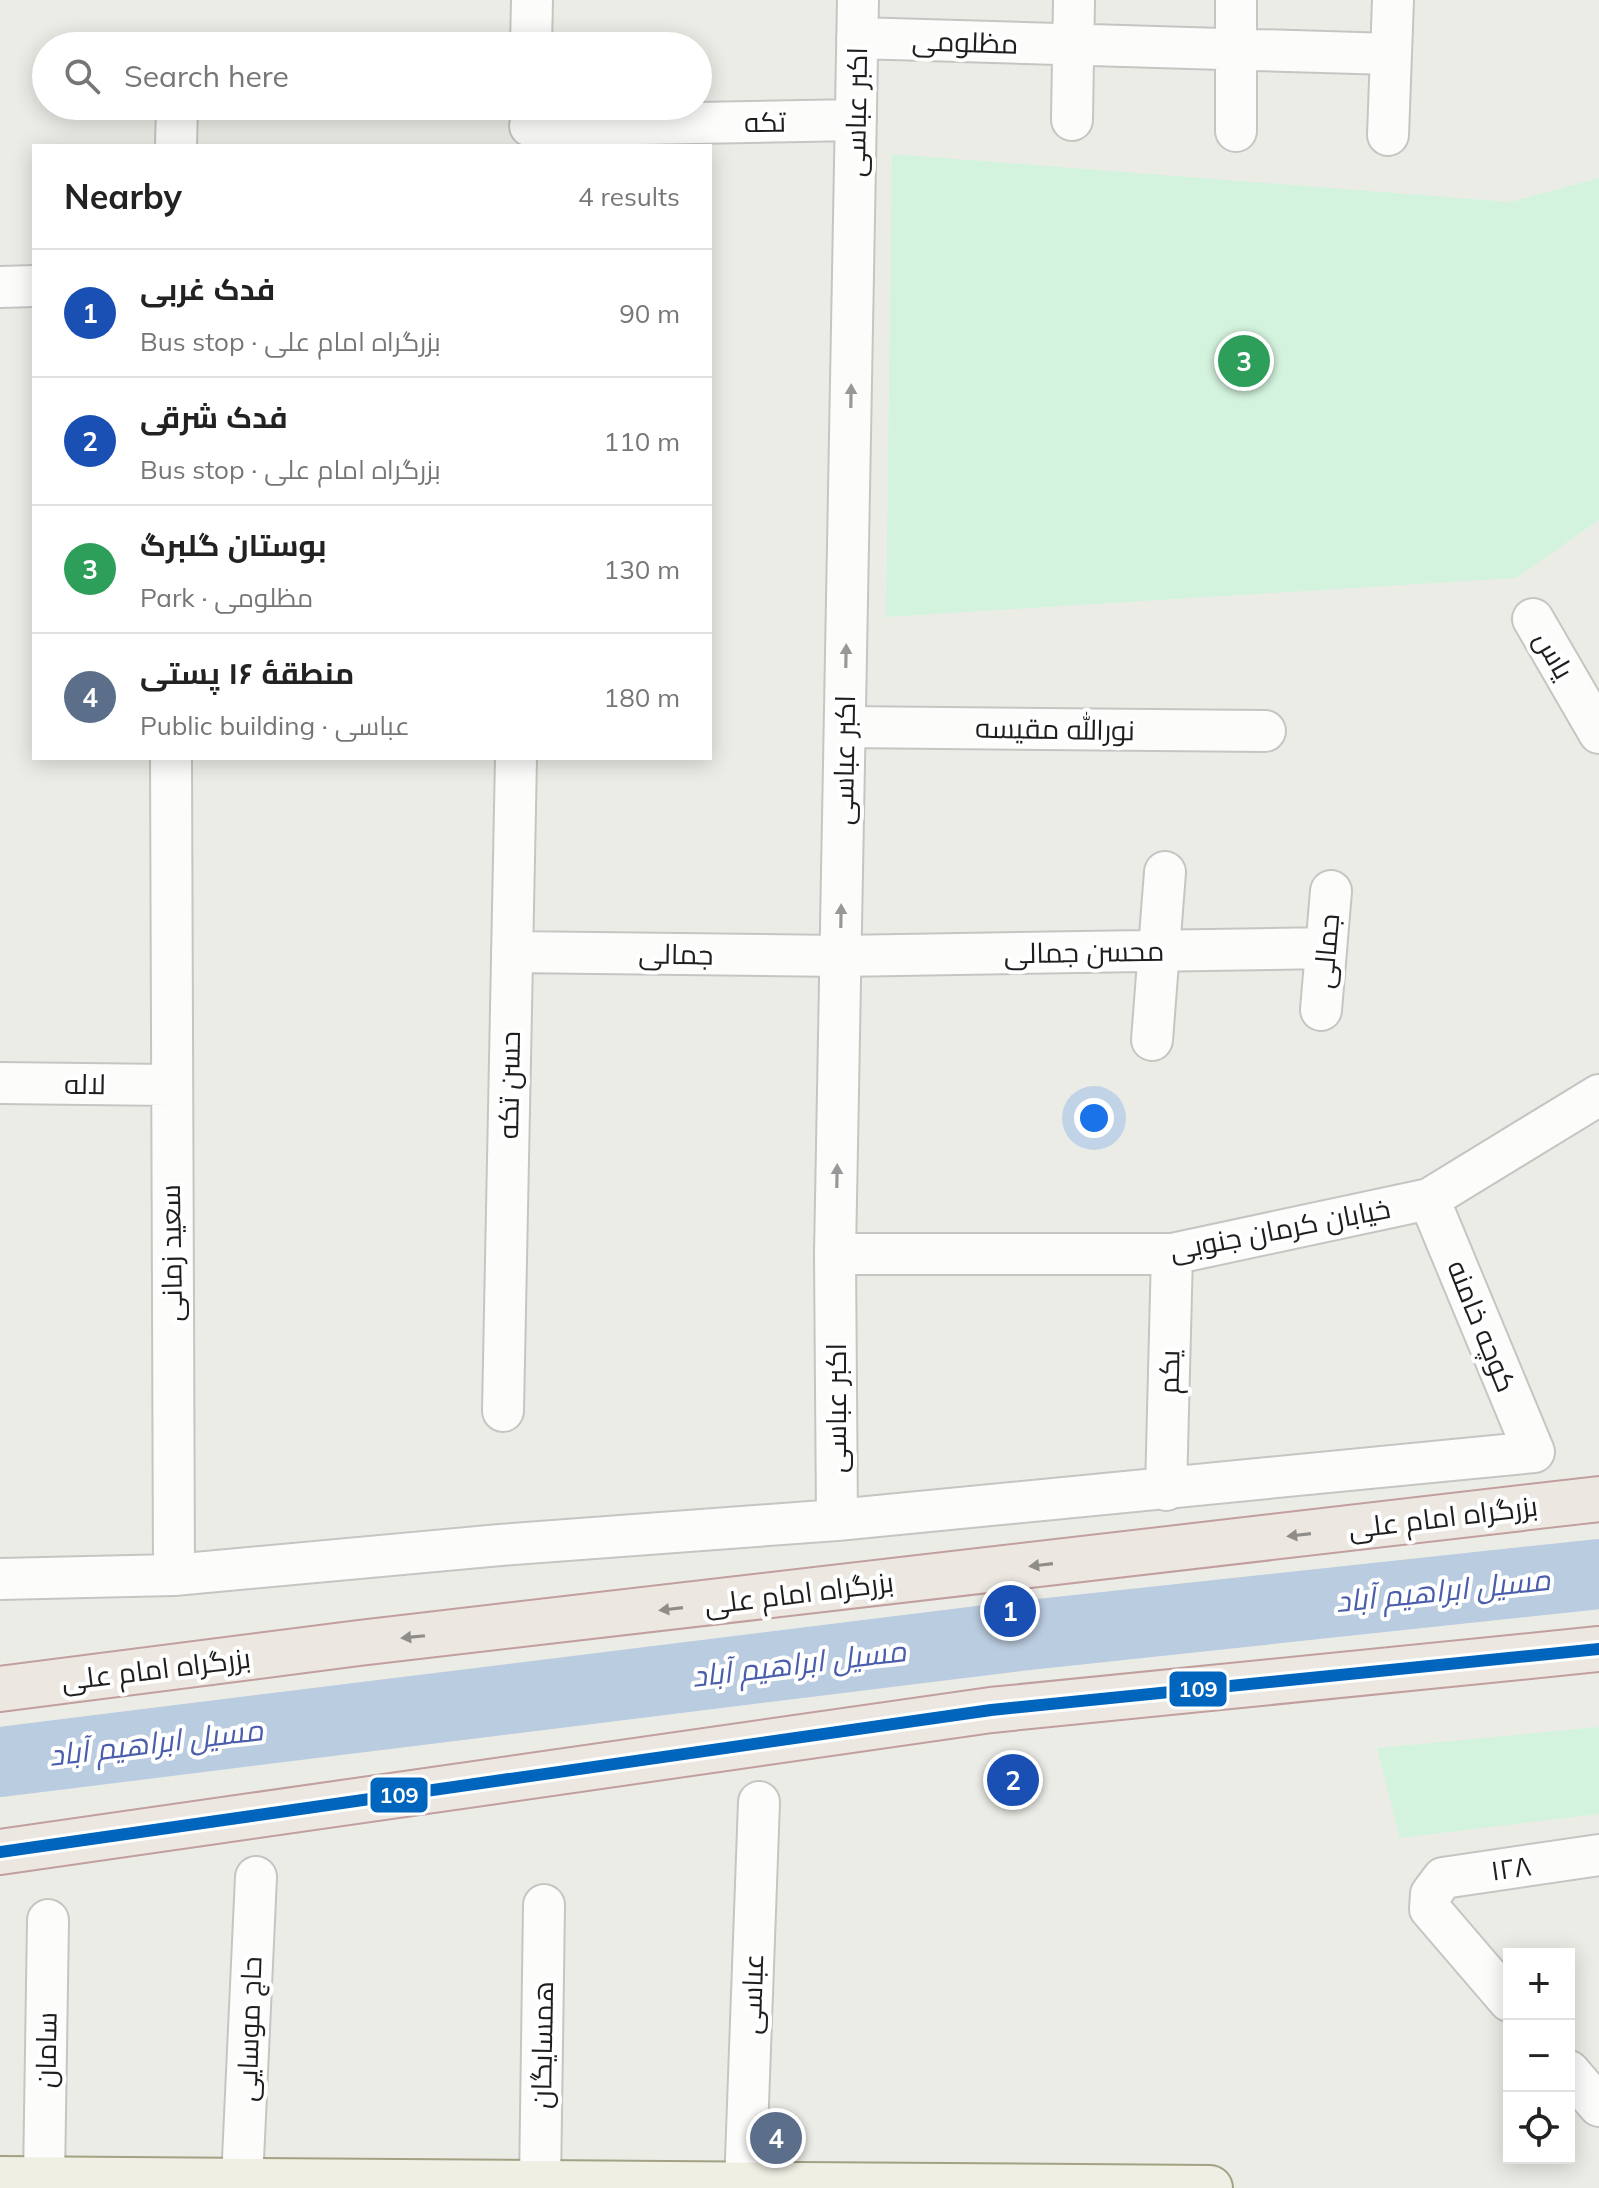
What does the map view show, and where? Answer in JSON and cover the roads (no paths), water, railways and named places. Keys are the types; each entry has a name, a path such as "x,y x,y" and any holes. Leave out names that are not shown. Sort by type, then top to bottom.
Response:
{"highway":[{"name":"بزرگراه امام علی","path":"0,1689 359,1643 1599,1499"},
{"path":"0,1852 991,1710 1599,1649"}],"main road":[{"path":"0,2179 242,2185 1210,2188"}],"street":[{"path":"531,32 532,0"},
{"path":"1072,120 1074,0"},
{"path":"1236,0 1236,131"},
{"path":"1388,135 1393,0"},
{"name":"مظلومی","path":"858,19 1073,45 1391,54"},
{"name":"اکبر عباسی","path":"837,1520 835,1254 858,19"},
{"path":"176,144 177,120"},
{"name":"تکه","path":"530,126 856,120"},
{"path":"0,287 32,286"},
{"name":"یاس","path":"1533,619 1599,733"},
{"name":"نورالله مقیسه","path":"845,727 1265,731"},
{"name":"سعید زمانی","path":"171,760 169,1085 174,1575"},
{"name":"حسن تکه","path":"503,1411 516,760"},
{"path":"1152,1040 1165,872"},
{"name":"جمالی","path":"1321,1010 1331,891"},
{"name":"محسن جمالی","path":"841,956 1326,948"},
{"name":"جمالی","path":"512,952 841,956"},
{"name":"لاله","path":"0,1083 169,1085"},
{"name":"خیابان کرمان جنوبی","path":"835,1254 1172,1254 1429,1199 1599,1095"},
{"name":"کوچه خامنه","path":"1166,1490 1534,1452 1429,1199"},
{"name":"یکم","path":"1166,1490 1172,1254"},
{"path":"0,1579 174,1575 1166,1490"},
{"name":"عباسی","path":"745,2186 759,1802"},
{"name":"۱۲۸","path":"1503,1994 1430,1909 1431,1894 1443,1878 1599,1855"},
{"name":"حاج موسایی","path":"242,2185 256,1877"},
{"name":"همسایگان","path":"540,2184 544,1905"},
{"name":"سامان","path":"44,2179 48,1920"},
{"path":"1575,2078 1599,2106"}],"waterway":[{"name":"مسیل ابراهیم آباد","path":"0,1762 1019,1636 1599,1574"}],"place":[{"name":"بوستان گلبرگ","path":"1244,361"},
{"name":"فدک غربی","path":"1010,1611"},
{"name":"فدک شرقی","path":"1013,1780"},
{"name":"منطقهٔ ۱۶ پستی","path":"776,2138"}]}
